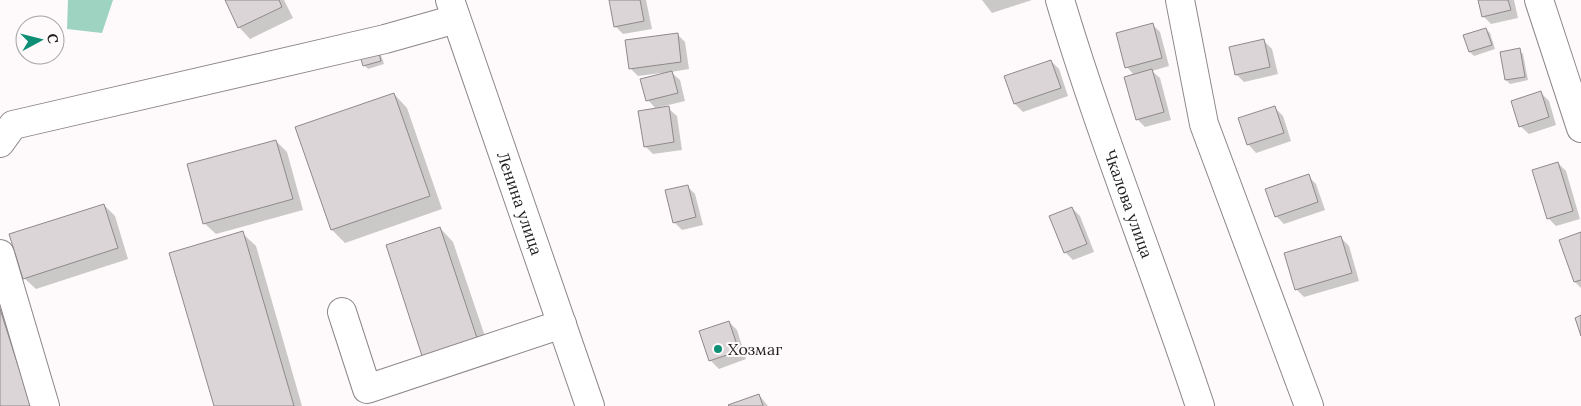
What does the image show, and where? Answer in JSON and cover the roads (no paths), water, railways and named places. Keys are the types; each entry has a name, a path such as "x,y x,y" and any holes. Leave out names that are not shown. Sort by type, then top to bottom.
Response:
{"street":[{"name":"Чкалова улица","path":"1060,0 1080,65 1166,302 1200,406"},
{"path":"1180,0 1204,124 1309,406"},
{"path":"1539,0 1581,128"},
{"path":"0,143 13,125 385,39 453,9"},
{"name":"Ленина улица","path":"453,9 590,406"},
{"path":"0,254 45,406"},
{"path":"342,312 367,389 562,324"}],"place":[{"name":"Хозмаг","path":"718,349"}]}
